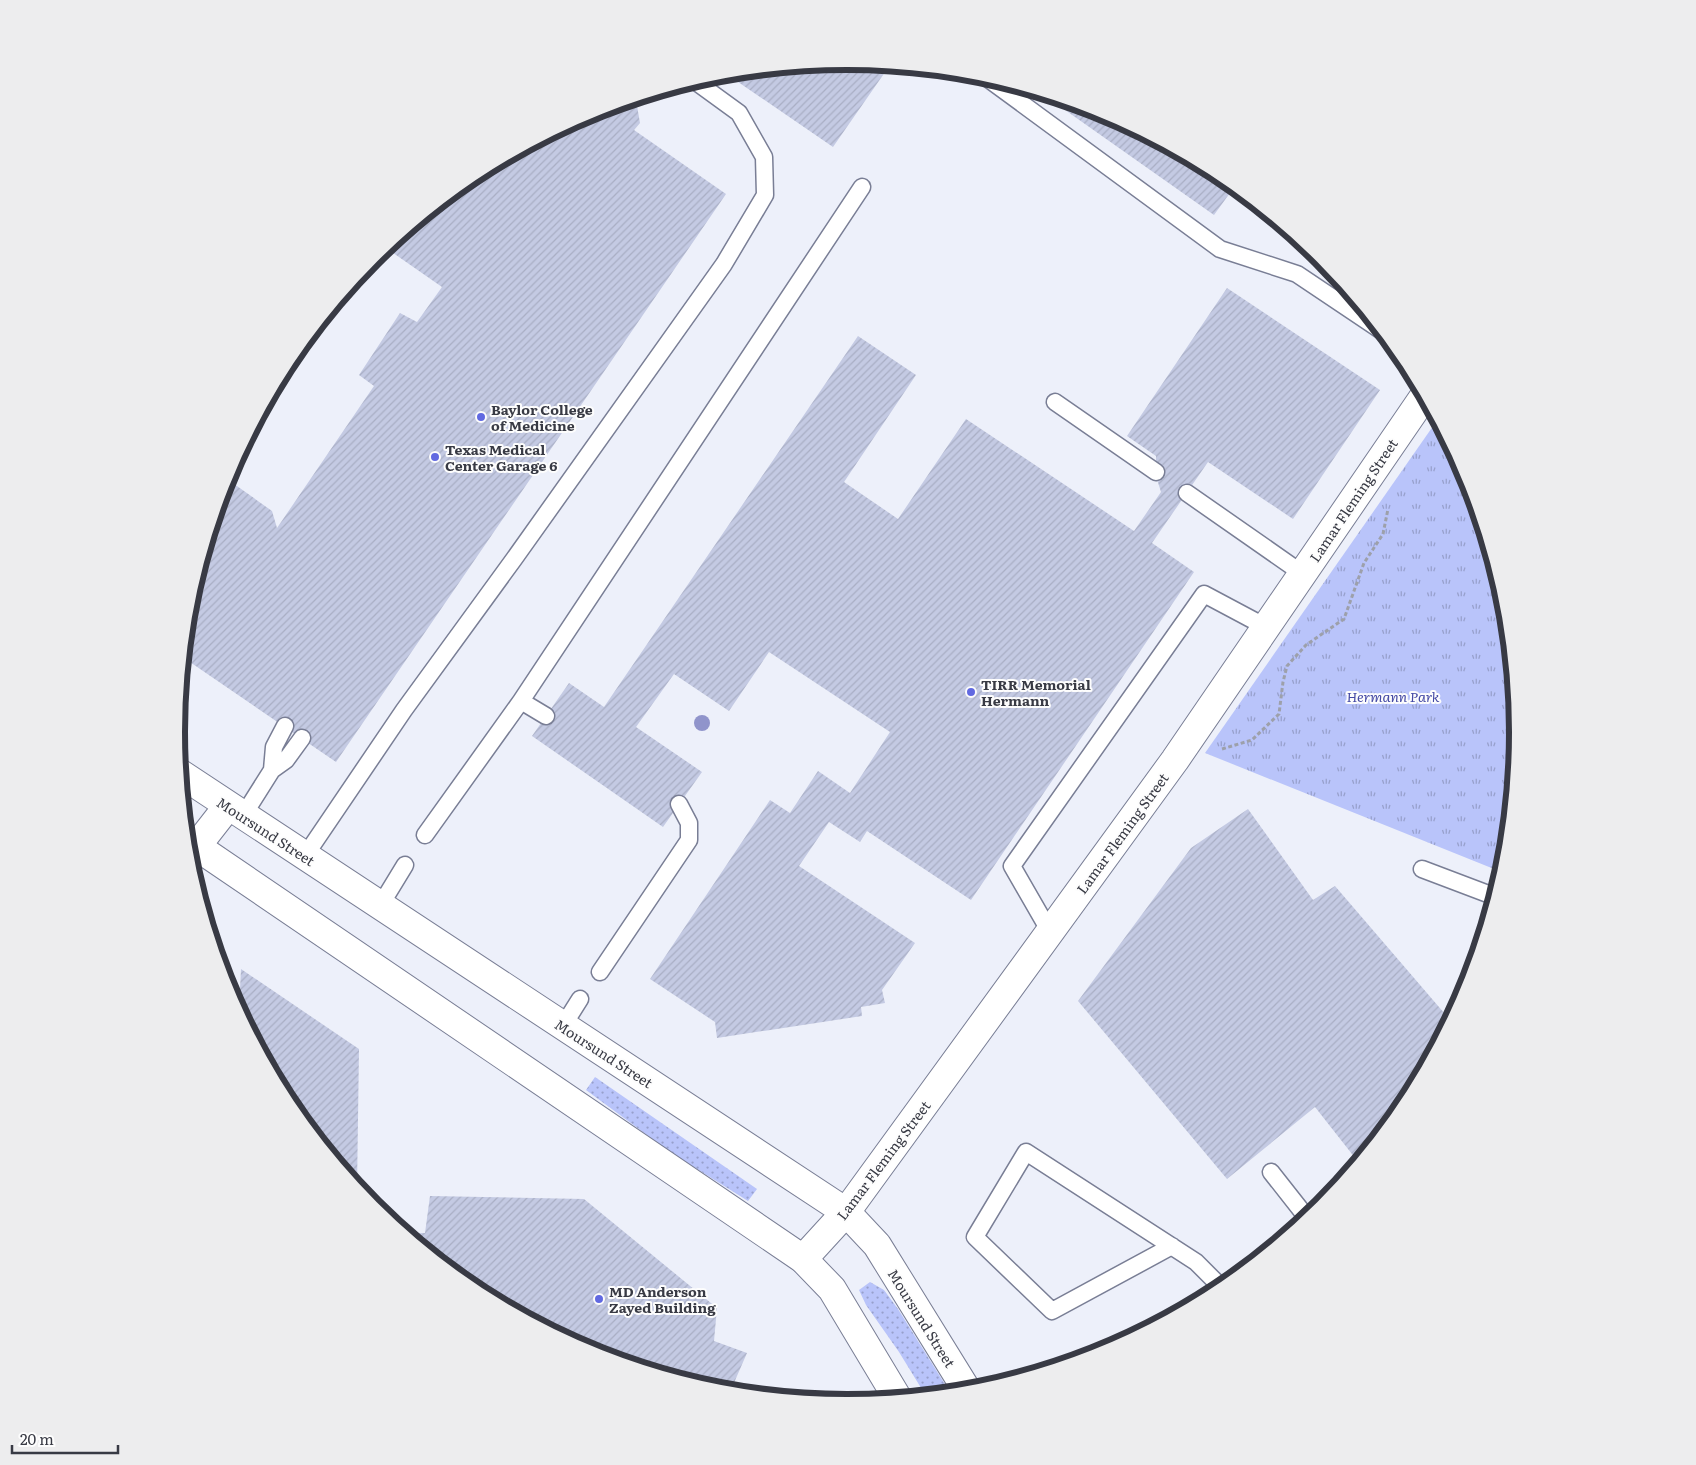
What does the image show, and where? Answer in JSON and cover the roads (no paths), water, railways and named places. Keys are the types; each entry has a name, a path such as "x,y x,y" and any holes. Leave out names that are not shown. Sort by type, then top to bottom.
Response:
{"street":[{"name":"Lamar Fleming Street","path":"803,1259 846,1212 1175,760 1421,400"},
{"name":"Moursund Street","path":"188,782 305,856 846,1212 877,1245 963,1384"},
{"path":"195,844 236,811"},
{"path":"196,850 803,1259 832,1289 895,1394"}],"lane":[{"path":"305,856 404,710 724,264 765,195 764,157 739,113 703,87"},
{"path":"1002,89 1220,249 1298,274 1368,322"},
{"path":"425,835 522,701 862,187"},
{"path":"1054,402 1156,472"},
{"path":"1186,493 1303,574"},
{"path":"1050,932 1012,866 1204,594 1266,627"},
{"path":"522,701 546,716"},
{"path":"272,770 274,748 285,726"},
{"path":"236,811 272,770 286,760 302,738"},
{"path":"600,972 689,840 689,823 679,804"},
{"path":"380,906 405,865"},
{"path":"1422,869 1490,895"},
{"path":"563,1026 580,999"},
{"path":"1172,1246 1052,1311 975,1237 1026,1152 1172,1246 1196,1262 1217,1283"},
{"path":"1271,1172 1303,1213"}],"place":[{"name":"Baylor College of Medicine","path":"481,417"},
{"name":"Texas Medical Center Garage 6","path":"435,457"},
{"name":"TIRR Memorial Hermann","path":"971,692"},
{"name":"MD Anderson Zayed Building","path":"599,1299"}],"park label":[{"name":"Hermann Park","path":"1393,696"}]}
